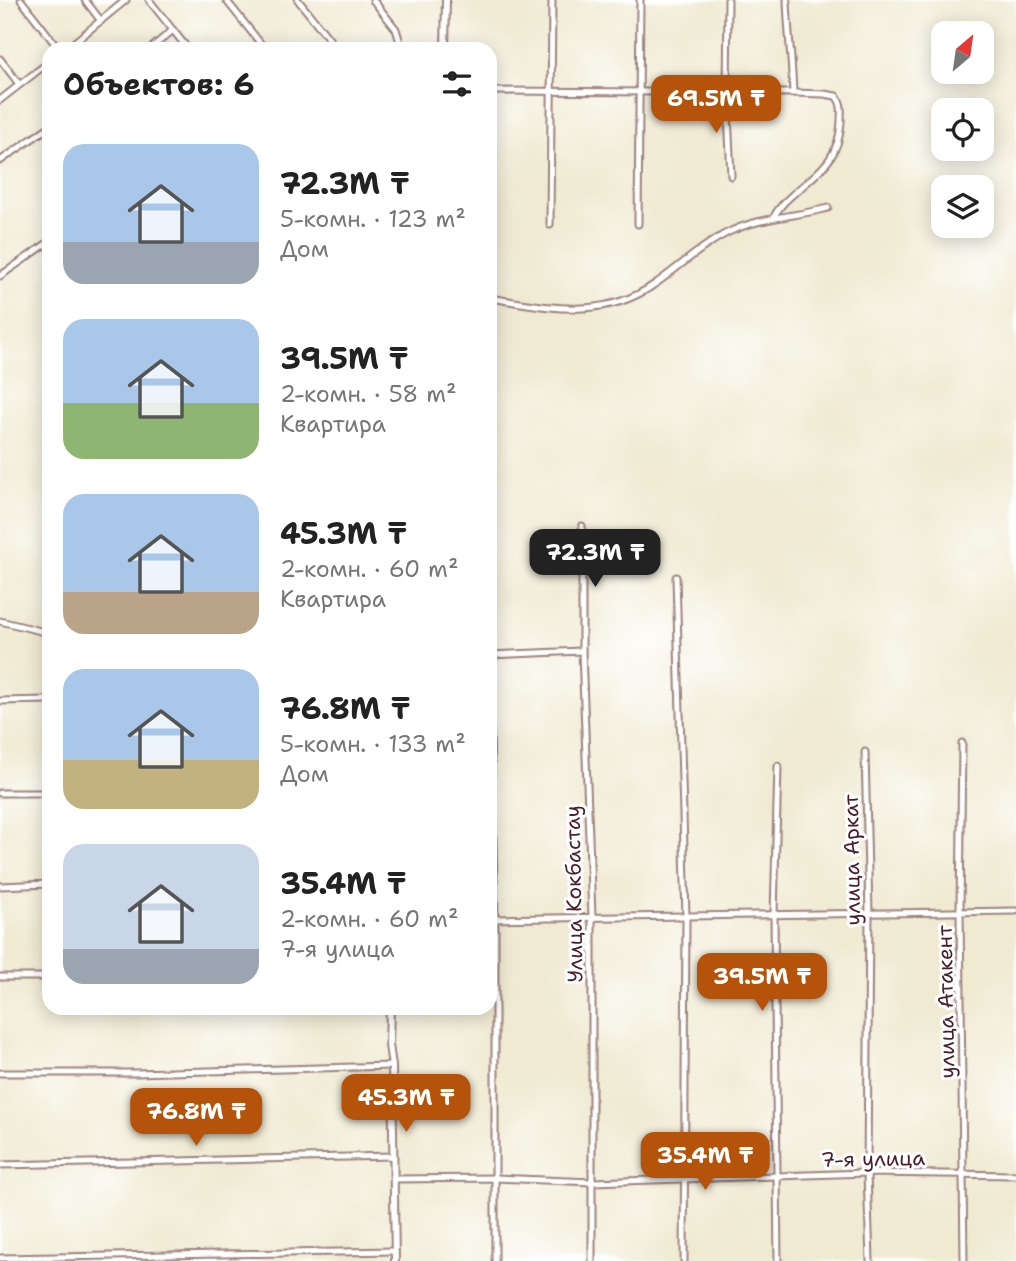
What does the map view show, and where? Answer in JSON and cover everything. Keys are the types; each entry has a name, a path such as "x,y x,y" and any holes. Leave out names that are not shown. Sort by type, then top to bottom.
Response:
{"street":[{"path":"21,0 54,42"},
{"path":"85,0 101,21"},
{"path":"75,42 127,0"},
{"path":"149,0 182,42"},
{"path":"226,0 259,42"},
{"path":"298,0 331,42"},
{"path":"373,0 396,29 399,42"},
{"path":"445,42 446,0"},
{"path":"550,225 552,0"},
{"path":"638,224 640,0"},
{"path":"728,0 727,93 731,176"},
{"path":"786,0 793,93"},
{"path":"158,42 173,30"},
{"path":"0,59 19,85"},
{"path":"0,100 42,67"},
{"path":"497,91 793,93 824,94 839,99 840,139 829,162 783,203 774,217"},
{"path":"0,160 42,132"},
{"path":"497,299 571,309 599,308 634,296 654,285 725,234 774,217 828,208"},
{"path":"0,276 42,247"},
{"name":"Улица Кокбастау","path":"582,526 582,651 592,917 592,1261"},
{"path":"676,577 686,916 684,1261"},
{"path":"0,621 42,631"},
{"path":"497,655 582,651"},
{"path":"0,701 42,700"},
{"name":"улица Атакент","path":"962,743 960,911 964,1261"},
{"name":"улица Аркат","path":"866,752 869,912 867,1173 870,1261"},
{"path":"778,766 775,914 778,1261"},
{"path":"0,793 42,793"},
{"path":"0,886 42,884"},
{"path":"497,919 1016,912"},
{"path":"0,977 42,976"},
{"path":"390,1015 395,1261"},
{"path":"494,1015 495,1261"},
{"path":"0,1073 135,1073 392,1066"},
{"path":"0,1165 393,1156"},
{"name":"7-я улица","path":"394,1179 495,1178 593,1182 867,1173 1016,1175"},
{"path":"0,1258 394,1251"}]}
